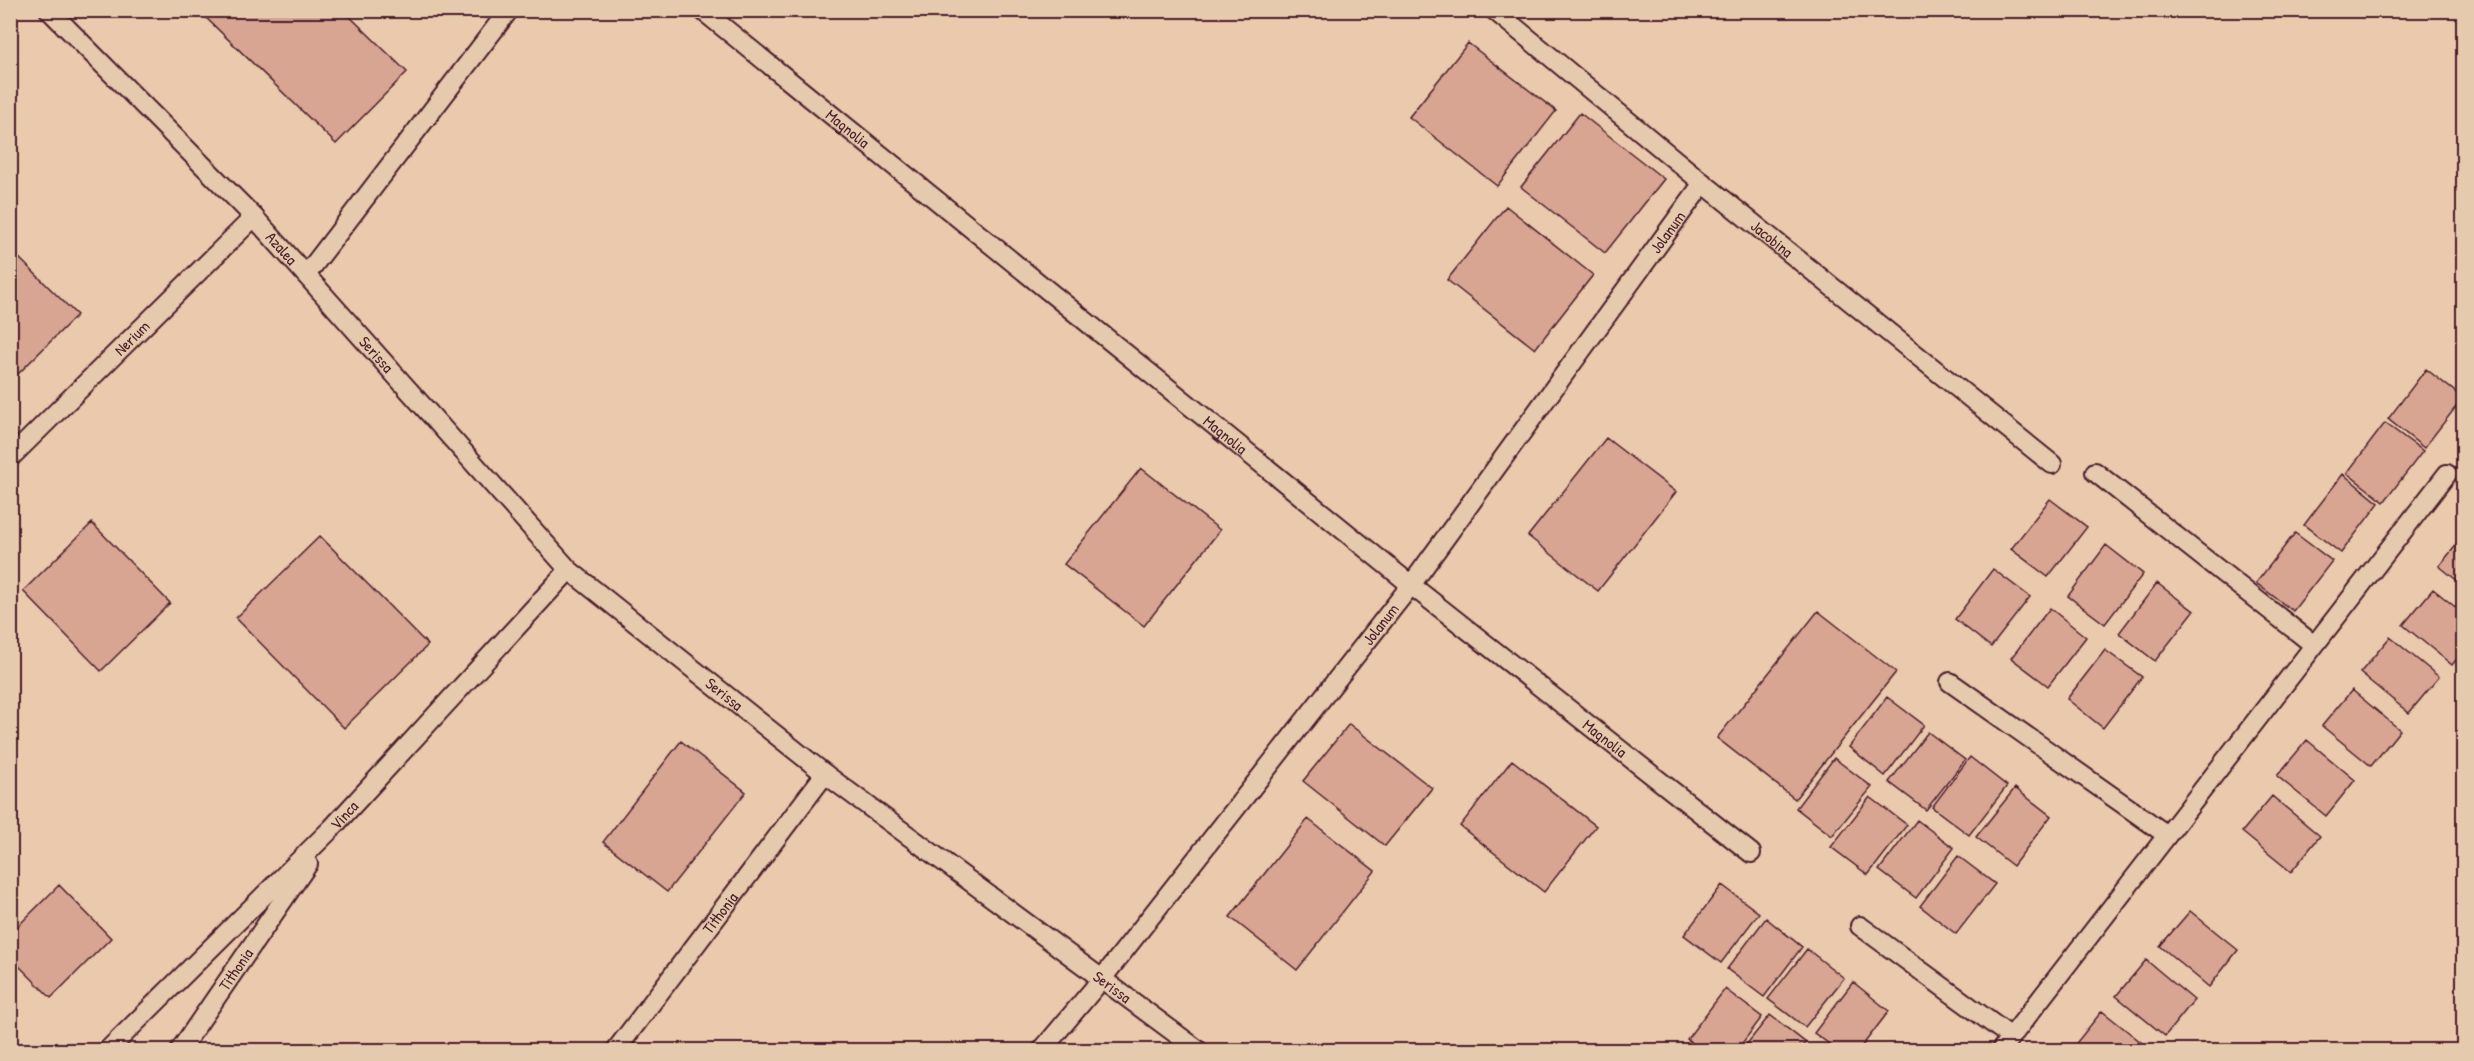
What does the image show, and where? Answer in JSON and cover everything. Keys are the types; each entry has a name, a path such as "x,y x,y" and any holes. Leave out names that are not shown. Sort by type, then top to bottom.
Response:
{"lane":[{"name":"Azalea","path":"49,10 254,217 306,275 510,10"},
{"name":"Magnolia","path":"702,10 1411,585 1751,854"},
{"name":"Jacobina","path":"1494,10 1703,183 2052,464"},
{"name":"Jolanum","path":"1042,1050 1101,980 1411,585 1703,183"},
{"name":"Nerium","path":"10,458 254,217"},
{"name":"Serissa","path":"306,275 569,570 825,774 1198,1050"},
{"path":"2095,472 2314,645"},
{"path":"1860,926 2006,1043 2447,474"},
{"name":"Vinca","path":"108,1050 332,828 569,570"},
{"path":"1950,682 2168,835"},
{"name":"Tithonia","path":"616,1050 825,774"},
{"name":"Tithonia","path":"180,1050 332,828"}],"building":[{"path":"198,10 343,10 407,72 336,144"},
{"path":"1468,43 1556,111 1497,186 1409,117"},
{"path":"1580,113 1664,179 1605,253 1521,187"},
{"path":"1506,206 1593,275 1535,349 1447,280"},
{"path":"10,249 77,315 16,376 10,371"},
{"path":"2426,369 2463,398 2424,448 2388,419"},
{"path":"2385,423 2423,451 2384,502 2347,473"},
{"path":"1606,438 1676,492 1598,591 1528,536"},
{"path":"1141,468 1220,530 1144,626 1064,564"},
{"path":"2343,474 2379,503 2341,553 2304,525"},
{"path":"2050,499 2087,527 2048,577 2011,549"},
{"path":"92,523 170,603 101,671 23,591"},
{"path":"2295,533 2332,561 2293,611 2256,583"},
{"path":"320,536 428,645 344,728 236,618"},
{"path":"2464,536 2464,586 2439,566"},
{"path":"2106,545 2143,574 2105,624 2068,596"},
{"path":"1993,569 2030,597 1991,647 1955,619"},
{"path":"2157,583 2194,611 2155,661 2119,633"},
{"path":"2433,589 2464,614 2464,650 2452,665 2403,625"},
{"path":"2050,608 2086,637 2048,686 2011,658"},
{"path":"1818,611 1896,672 1795,799 1717,738"},
{"path":"2390,637 2439,677 2409,713 2360,673"},
{"path":"2105,650 2142,677 2103,728 2067,699"},
{"path":"2352,690 2400,730 2371,766 2322,726"},
{"path":"1887,697 1924,725 1885,776 1849,747"},
{"path":"1349,724 1432,788 1385,846 1303,781"},
{"path":"1928,732 1965,760 1926,810 1889,782"},
{"path":"2307,740 2355,780 2326,816 2277,776"},
{"path":"681,741 746,792 667,892 603,842"},
{"path":"1970,757 2007,786 1969,835 1932,807"},
{"path":"1834,758 1872,787 1832,836 1796,808"},
{"path":"1512,760 1596,826 1544,892 1460,826"},
{"path":"2015,788 2051,816 2013,866 1976,837"},
{"path":"2272,796 2320,836 2291,872 2242,832"},
{"path":"1870,797 1907,825 1868,875 1831,847"},
{"path":"1308,819 1375,871 1297,970 1230,917"},
{"path":"1917,820 1954,848 1916,898 1879,870"},
{"path":"1958,856 1995,884 1956,934 1920,906"},
{"path":"59,885 111,938 51,998 10,957 10,934"},
{"path":"1722,885 1759,913 1721,963 1684,935"},
{"path":"2190,911 2238,950 2209,987 2160,946"},
{"path":"1766,918 1802,947 1764,997 1727,969"},
{"path":"1807,949 1844,978 1805,1027 1768,999"},
{"path":"2146,960 2194,1000 2165,1036 2116,996"},
{"path":"1853,982 1889,1011 1859,1050 1838,1050 1814,1033"},
{"path":"1725,989 1762,1017 1737,1050 1702,1050 1687,1039"},
{"path":"2102,1011 2151,1050 2077,1050 2073,1047"},
{"path":"1770,1015 1806,1043 1801,1050 1742,1050"}]}
